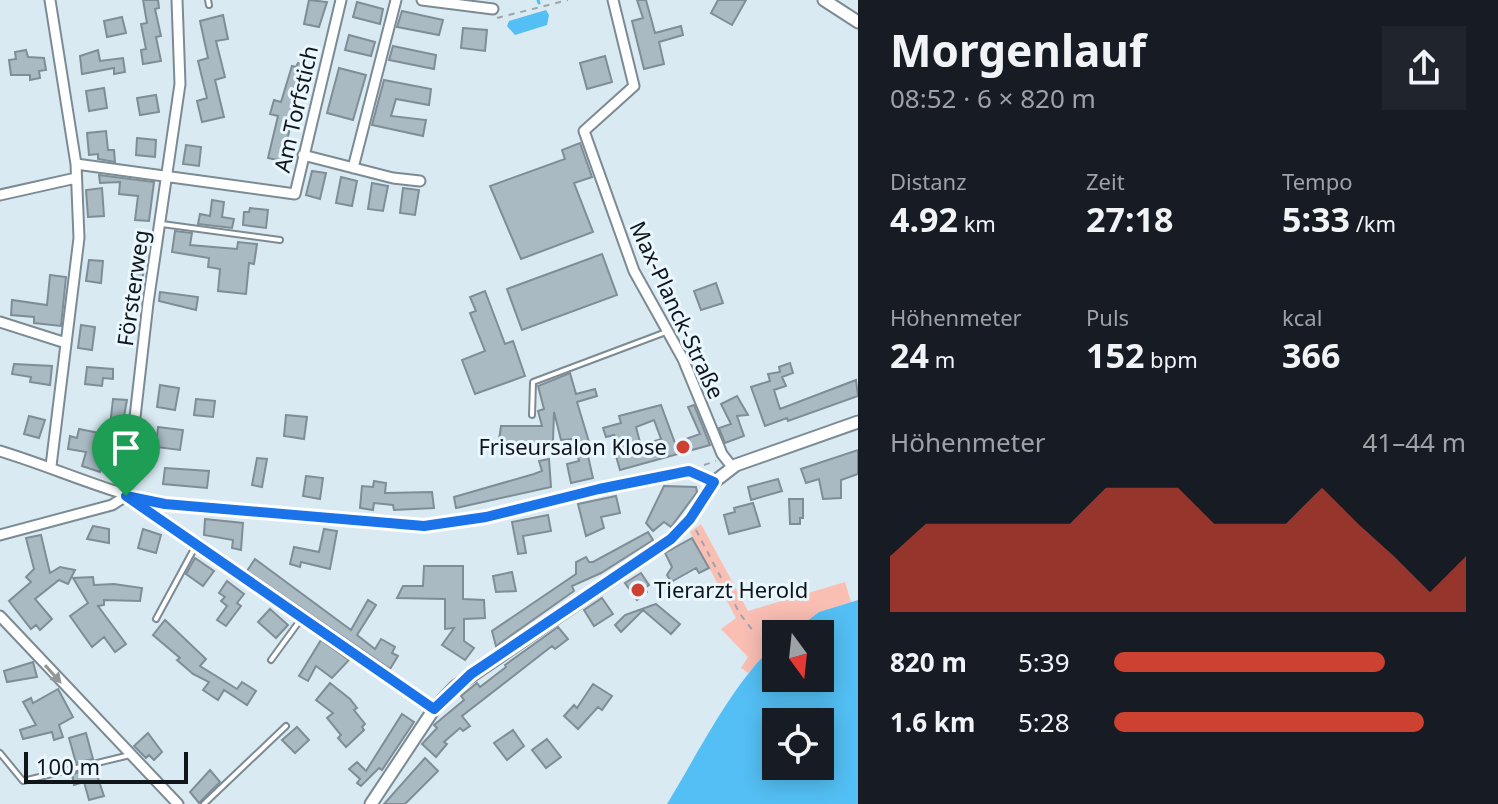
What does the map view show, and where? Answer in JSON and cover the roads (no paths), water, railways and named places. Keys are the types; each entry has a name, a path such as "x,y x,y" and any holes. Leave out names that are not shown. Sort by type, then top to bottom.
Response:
{"street":[{"path":"50,0 76,164 79,238 51,466"},
{"name":"Försterweg","path":"126,496 180,84 177,0"},
{"name":"Am Torfstich","path":"167,175 295,194 341,0"},
{"path":"353,168 396,0"},
{"path":"422,0 493,9"},
{"name":"Max-Planck-Straße","path":"613,0 634,86 584,131 634,271 683,359 722,454 733,468"},
{"path":"824,0 858,22"},
{"path":"303,155 393,178 420,181"},
{"path":"76,164 167,175"},
{"path":"0,195 76,178"},
{"path":"0,322 66,343"},
{"path":"371,804 434,709 471,674 671,539 690,519 714,482 733,468 858,422"},
{"path":"0,451 51,466 126,496 165,504 424,526 486,517 689,471 714,482"},
{"path":"0,535 112,505 126,496"},
{"path":"126,496 434,709"},
{"path":"0,616 178,804"}],"lane":[{"path":"160,223 280,240"},
{"path":"532,415 533,382 668,332"},
{"path":"156,619 197,545"},
{"path":"271,660 302,617"},
{"path":"204,804 286,726"},
{"path":"0,753 23,781 130,755"}],"water":[{"path":"546,10 549,15 547,25 515,35 507,26 509,21"},
{"path":"858,600 858,804 667,804 731,697 762,658 762,692 834,692 834,620 808,620 819,612"}],"place":[{"name":"Friseursalon Klose","path":"683,447"},
{"name":"Tierarzt Herold","path":"638,590"}]}
